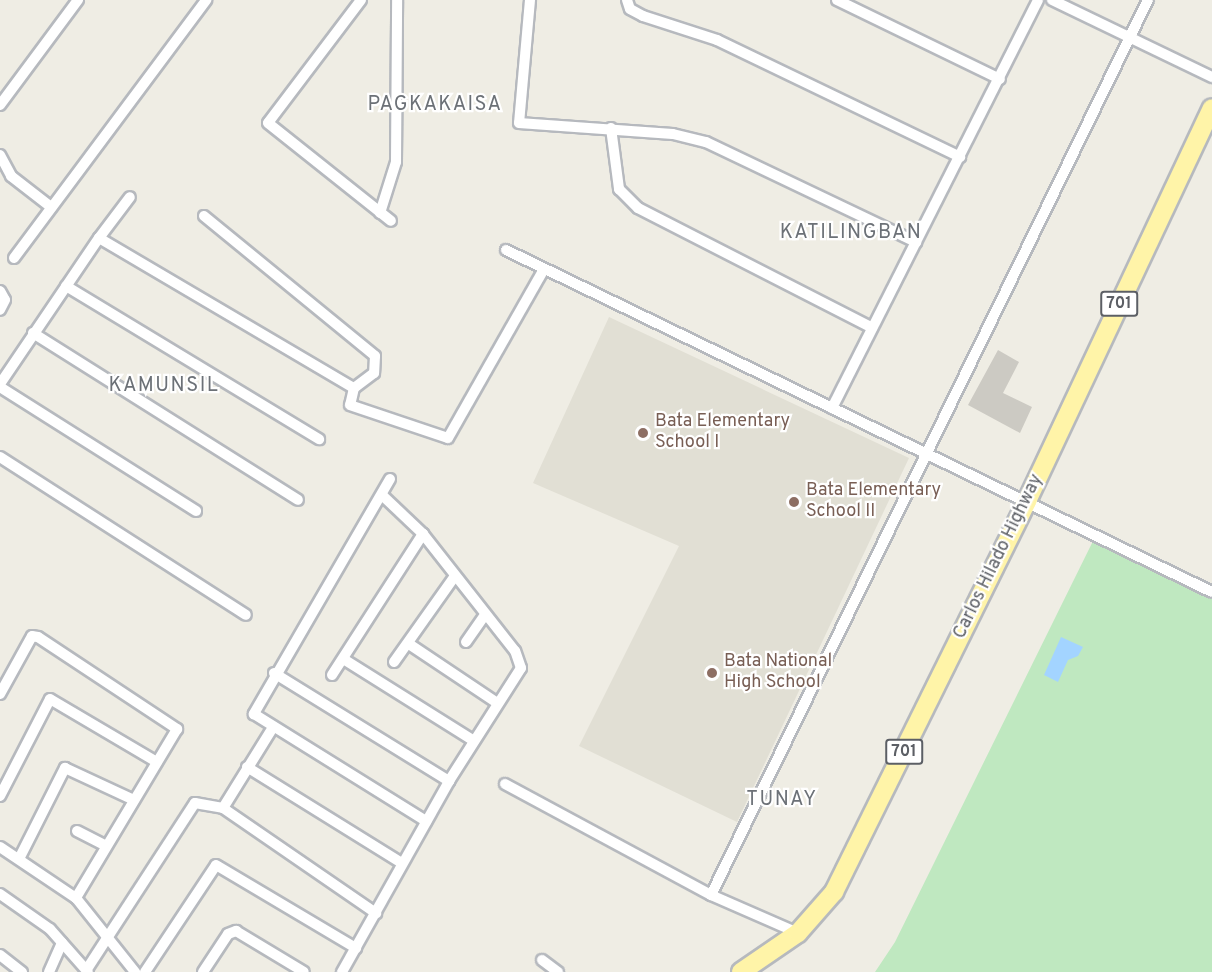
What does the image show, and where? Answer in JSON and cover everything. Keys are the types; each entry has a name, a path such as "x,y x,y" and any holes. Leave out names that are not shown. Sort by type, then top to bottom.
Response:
{"main road":[{"name":"Carlos Hilado Highway","path":"741,972 798,933 834,892 1027,501 1212,108"}],"street":[{"path":"0,105 78,0"},
{"path":"14,258 206,0"},
{"path":"361,0 268,123 391,221"},
{"path":"380,213 396,162 397,0"},
{"path":"530,0 519,123 674,134 706,142 916,242"},
{"path":"627,0 630,9 643,16 717,40 960,157"},
{"path":"837,0 1000,79"},
{"path":"832,408 1038,0"},
{"path":"1052,0 1212,77"},
{"path":"711,896 1149,0"},
{"path":"611,128 619,189 639,208 872,328"},
{"path":"0,154 11,176 51,207"},
{"path":"130,197 33,333 0,386 196,511"},
{"path":"204,216 375,356 374,373 354,388 350,405 448,438 543,271"},
{"path":"99,238 354,388"},
{"path":"506,250 543,271 1027,501 1212,592"},
{"path":"66,286 320,439"},
{"path":"0,291 5,300 0,310"},
{"path":"33,333 298,500"},
{"path":"0,457 246,615"},
{"path":"390,479 383,496 253,709 255,718 426,821"},
{"path":"342,972 449,781 521,662 423,534 383,496"},
{"path":"332,675 345,660 423,534"},
{"path":"394,662 409,644 455,576"},
{"path":"466,642 485,615"},
{"path":"0,694 32,636 38,637 174,724 174,738 157,762 76,898"},
{"path":"409,644 498,703"},
{"path":"345,660 474,741"},
{"path":"274,673 449,781"},
{"path":"0,796 50,699 157,762"},
{"path":"223,808 272,729"},
{"path":"247,766 402,863"},
{"path":"20,857 65,768 134,800"},
{"path":"504,784 711,896 798,933"},
{"path":"0,894 62,943 88,971 193,803 223,808 376,913"},
{"path":"77,831 106,846"},
{"path":"0,847 20,857 76,898 135,972"},
{"path":"145,972 216,865 356,948"},
{"path":"203,972 228,934 236,931 304,972"},
{"path":"49,972 62,943"},
{"path":"0,956 22,972"},
{"path":"542,960 558,972"}],"shaded area":[{"path":"609,317 909,458 737,822 579,746 679,546 533,483"}],"green space":[{"path":"1094,539 1212,597 1212,972 875,972 895,942"}],"water":[{"path":"1061,637 1083,647 1078,656 1068,660 1058,682 1044,675"}],"building":[{"path":"998,350 1019,362 1003,393 1032,407 1020,433 968,405"}],"place":[{"name":"Bata Elementary School I","path":"643,433"},
{"name":"Bata Elementary School II","path":"794,502"},
{"name":"Bata National High School","path":"712,673"}],"district":[{"name":"PAGKAKAISA","path":"435,105"},
{"name":"KATILINGBAN","path":"851,233"},
{"name":"KAMUNSIL","path":"164,386"},
{"name":"TUNAY","path":"782,800"}]}
